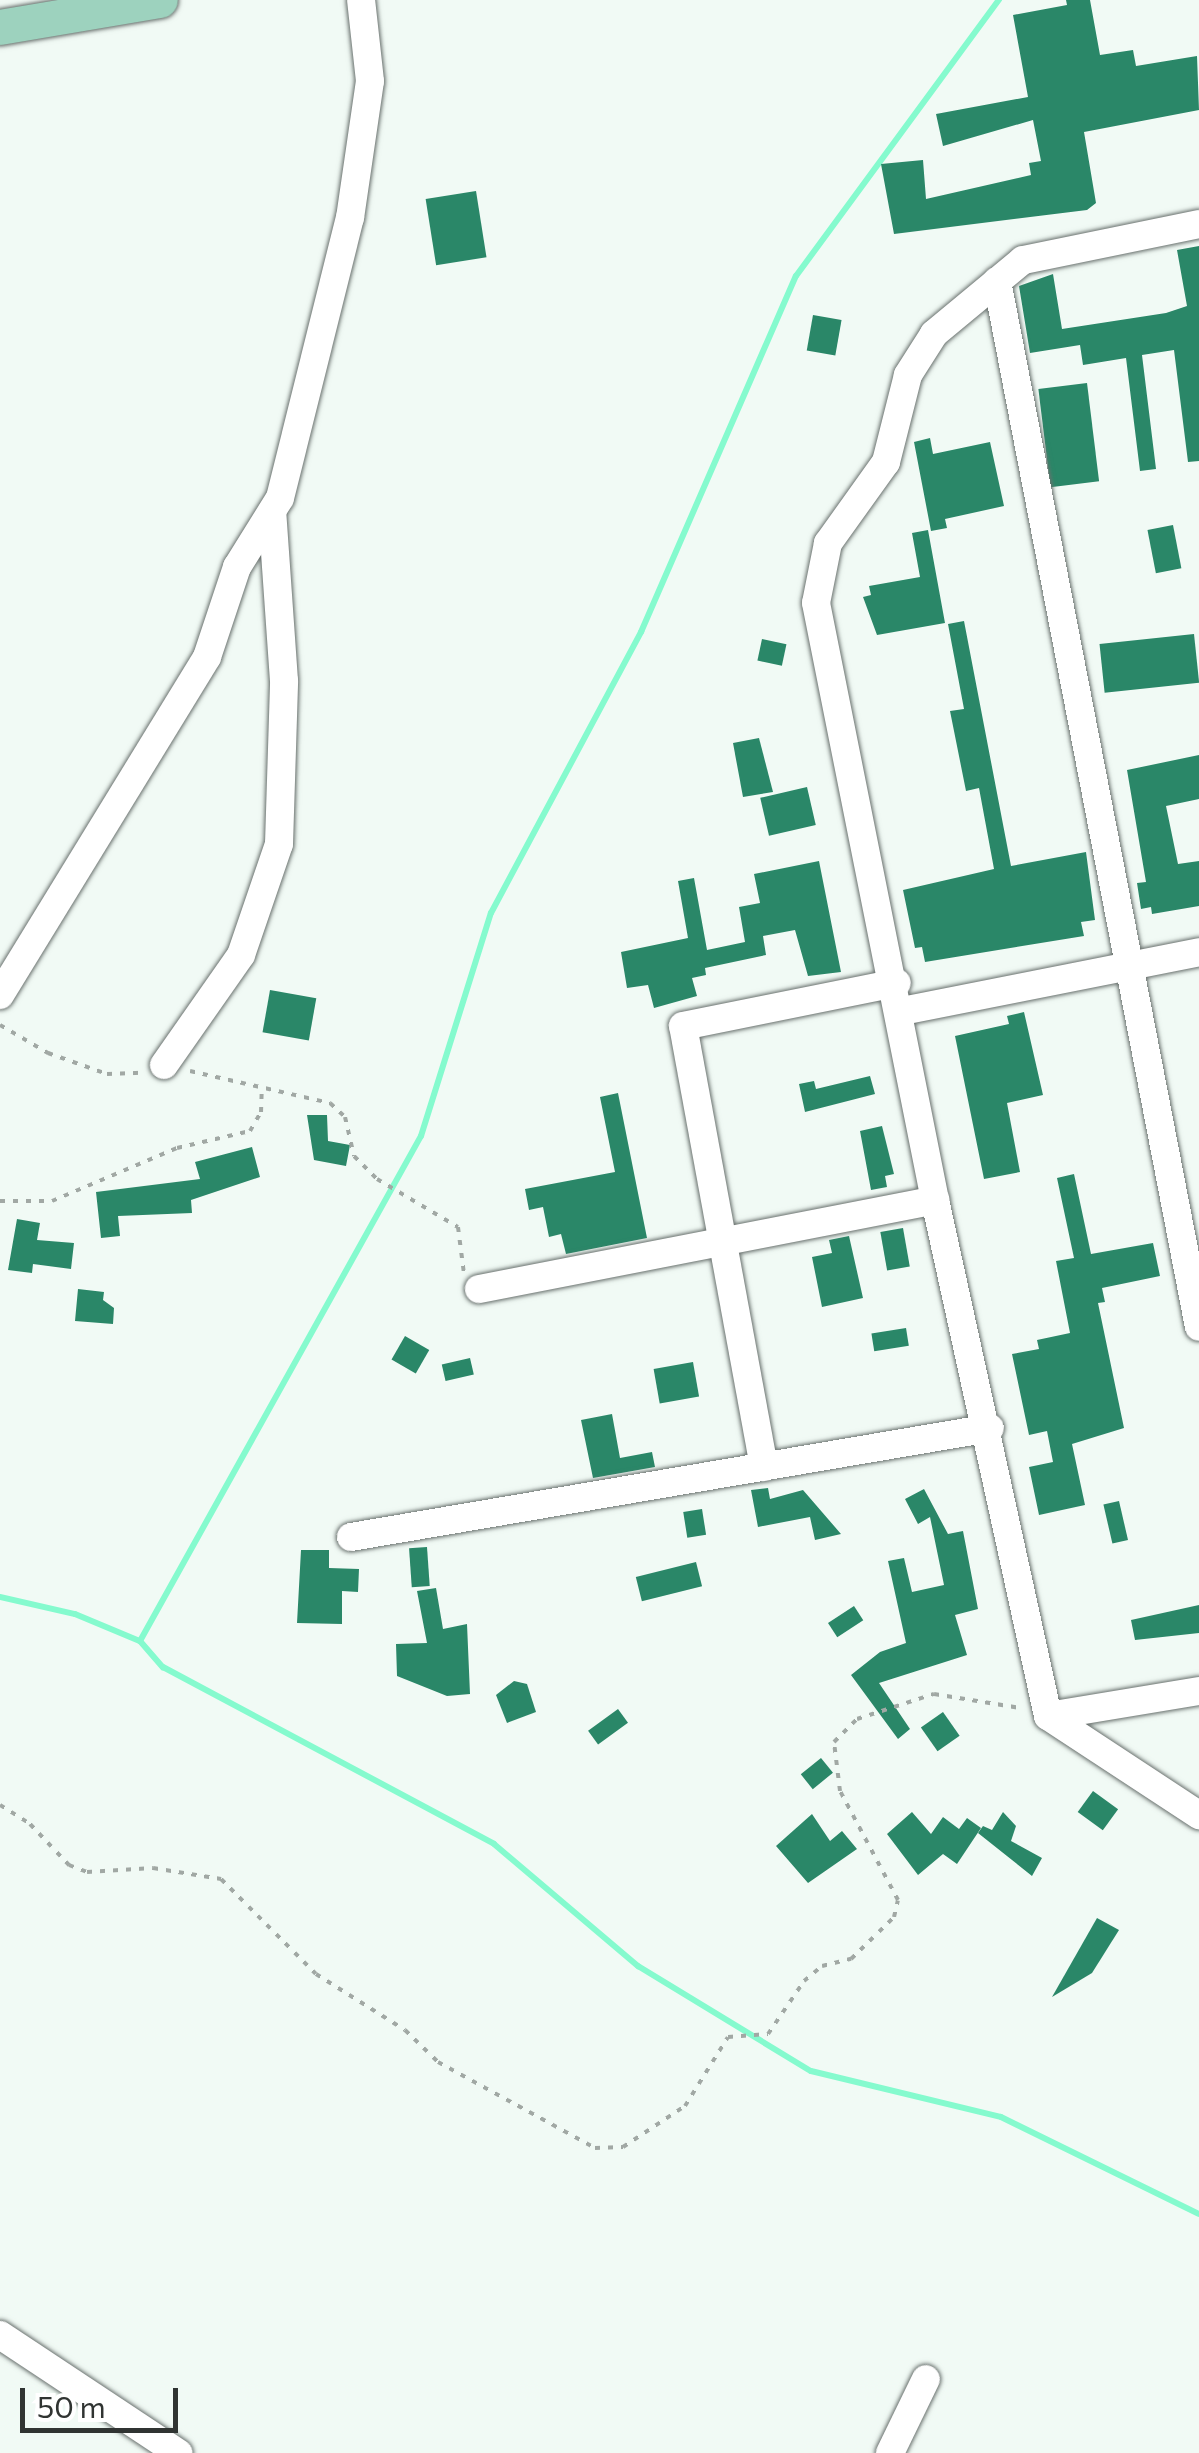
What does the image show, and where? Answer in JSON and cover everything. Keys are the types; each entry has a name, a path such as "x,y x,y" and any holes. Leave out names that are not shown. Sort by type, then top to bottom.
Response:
{"main road":[{"path":"0,27 160,0"}],"street":[{"path":"0,994 207,657 237,568 272,511 294,456 350,218 370,81 361,0"},
{"path":"1199,224 1023,260 934,334 908,375 886,462 828,543 819,571 816,603 897,983 935,1200 990,1428 1048,1716 1199,1815"},
{"path":"996,281 1126,967 1199,1327"},
{"path":"164,1065 241,954 279,844 284,681 272,511"},
{"path":"902,1011 1199,952"},
{"path":"764,1467 682,1026 897,983"},
{"path":"479,1289 935,1200"},
{"path":"351,1537 990,1428"},
{"path":"1048,1716 1199,1691"},
{"path":"0,2335 178,2453"},
{"path":"890,2453 926,2379"}],"path":[{"path":"0,1024 48,1053 107,1074 131,1077 164,1065 330,1103 345,1117 354,1156 377,1179 458,1228 464,1277 479,1289"},
{"path":"0,1201 52,1201 178,1148 250,1131 261,1112 262,1087"},
{"path":"0,1804 30,1824 69,1865 87,1872 153,1868 221,1879 316,1974 405,2030 438,2062 595,2148 623,2147 684,2106 728,2037 768,2034 804,1982 822,1966 851,1958 894,1917 898,1900 840,1791 834,1742 857,1720 934,1694 982,1697 1048,1716"}],"building":[{"path":"1066,0 1090,0 1100,55 1133,50 1136,66 1197,56 1199,110 1084,132 1096,203 1087,210 894,234 881,164 923,160 926,199 1031,175 1029,163 1041,161 1033,120 943,146 936,114 1028,97 1013,15 1067,5"},
{"path":"476,191 486,257 436,265 426,199"},
{"path":"1199,246 1199,461 1188,462 1174,350 1142,355 1156,469 1140,471 1126,358 1083,365 1080,345 1030,353 1019,286 1053,274 1062,329 1166,313 1187,306 1177,250"},
{"path":"813,315 842,320 835,355 807,350"},
{"path":"1087,383 1099,481 1050,487 1038,389"},
{"path":"930,438 933,454 990,442 1004,506 945,519 947,528 931,531 914,442"},
{"path":"1173,525 1181,568 1156,573 1147,530"},
{"path":"928,530 945,623 877,635 863,597 871,595 869,586 920,577 912,533"},
{"path":"964,621 1011,866 1086,852 1095,920 1081,922 1084,936 925,962 922,947 915,948 903,890 994,869 979,788 966,791 950,711 964,709 948,624"},
{"path":"1194,634 1199,683 1105,693 1100,644"},
{"path":"762,639 786,644 782,666 757,661"},
{"path":"759,738 773,792 743,797 733,743"},
{"path":"1199,755 1199,799 1166,806 1178,864 1199,861 1199,906 1152,914 1151,907 1141,909 1137,883 1146,882 1127,770"},
{"path":"807,787 816,825 769,836 760,798"},
{"path":"819,861 841,972 808,976 795,930 763,936 766,955 705,968 706,975 692,978 697,996 654,1008 648,985 627,988 621,952 688,938 678,881 694,878 707,950 745,942 739,907 760,903 754,874"},
{"path":"270,990 316,998 309,1041 263,1032"},
{"path":"1024,1012 1043,1095 1007,1103 1020,1172 984,1179 955,1036 1009,1024 1007,1016"},
{"path":"870,1076 875,1094 805,1112 799,1084 814,1081 816,1089"},
{"path":"618,1093 647,1238 566,1254 561,1234 549,1237 543,1207 529,1210 525,1189 615,1172 600,1097"},
{"path":"307,1115 327,1115 328,1141 350,1145 346,1166 314,1160"},
{"path":"882,1126 894,1174 885,1176 887,1187 871,1190 860,1131"},
{"path":"252,1147 260,1177 191,1200 192,1213 118,1216 120,1236 101,1238 96,1192 200,1179 195,1162"},
{"path":"1074,1174 1091,1254 1153,1243 1160,1276 1102,1288 1105,1302 1098,1303 1124,1428 1072,1444 1085,1505 1039,1515 1029,1467 1053,1462 1047,1431 1029,1435 1012,1354 1039,1349 1037,1340 1070,1333 1056,1261 1074,1258 1057,1178"},
{"path":"17,1219 40,1223 37,1240 74,1243 71,1269 33,1264 32,1273 8,1270"},
{"path":"903,1228 910,1266 887,1270 880,1232"},
{"path":"849,1236 863,1298 822,1307 812,1257 832,1253 829,1240"},
{"path":"78,1289 104,1292 103,1300 114,1308 113,1324 75,1321"},
{"path":"906,1328 909,1346 874,1351 871,1333"},
{"path":"405,1336 429,1350 416,1373 391,1359"},
{"path":"470,1358 474,1375 446,1381 442,1365"},
{"path":"693,1362 699,1396 660,1403 654,1369"},
{"path":"612,1414 620,1458 652,1452 655,1467 593,1478 581,1420"},
{"path":"768,1488 770,1499 803,1490 841,1534 815,1540 810,1517 758,1527 751,1490"},
{"path":"924,1489 948,1534 963,1531 978,1609 955,1615 967,1655 879,1683 910,1729 898,1739 851,1675 880,1652 906,1643 888,1561 904,1558 912,1592 944,1585 930,1517 918,1524 905,1499"},
{"path":"1119,1501 1128,1540 1112,1544 1103,1505"},
{"path":"702,1509 706,1535 687,1538 683,1512"},
{"path":"427,1547 430,1586 412,1587 409,1548"},
{"path":"301,1550 329,1550 329,1568 359,1569 358,1592 342,1591 342,1624 297,1623"},
{"path":"696,1562 702,1586 642,1601 636,1577"},
{"path":"436,1588 443,1629 467,1624 470,1694 447,1696 397,1676 396,1644 427,1643 417,1591"},
{"path":"1199,1605 1199,1633 1135,1640 1131,1620"},
{"path":"854,1606 863,1620 837,1637 828,1623"},
{"path":"514,1681 527,1684 536,1712 507,1723 496,1695"},
{"path":"618,1709 628,1723 598,1745 588,1731"},
{"path":"943,1712 960,1736 938,1751 921,1727"},
{"path":"821,1758 833,1773 813,1789 801,1774"},
{"path":"1093,1791 1118,1809 1103,1830 1078,1812"},
{"path":"912,1812 931,1834 943,1817 959,1829 967,1818 981,1828 957,1864 943,1854 918,1875 887,1834"},
{"path":"1003,1812 1016,1826 1011,1841 1042,1858 1032,1876 978,1833 983,1826 992,1830"},
{"path":"812,1814 830,1841 842,1831 857,1849 808,1883 776,1846"},
{"path":"1097,1918 1119,1930 1092,1973 1052,1997"}],"waterway":[{"path":"140,1641 421,1136 491,913 641,632 796,276 999,0"},
{"path":"0,1597 75,1614 140,1641 163,1667 494,1844 638,1966 811,2071 1001,2117 1199,2214"}]}
